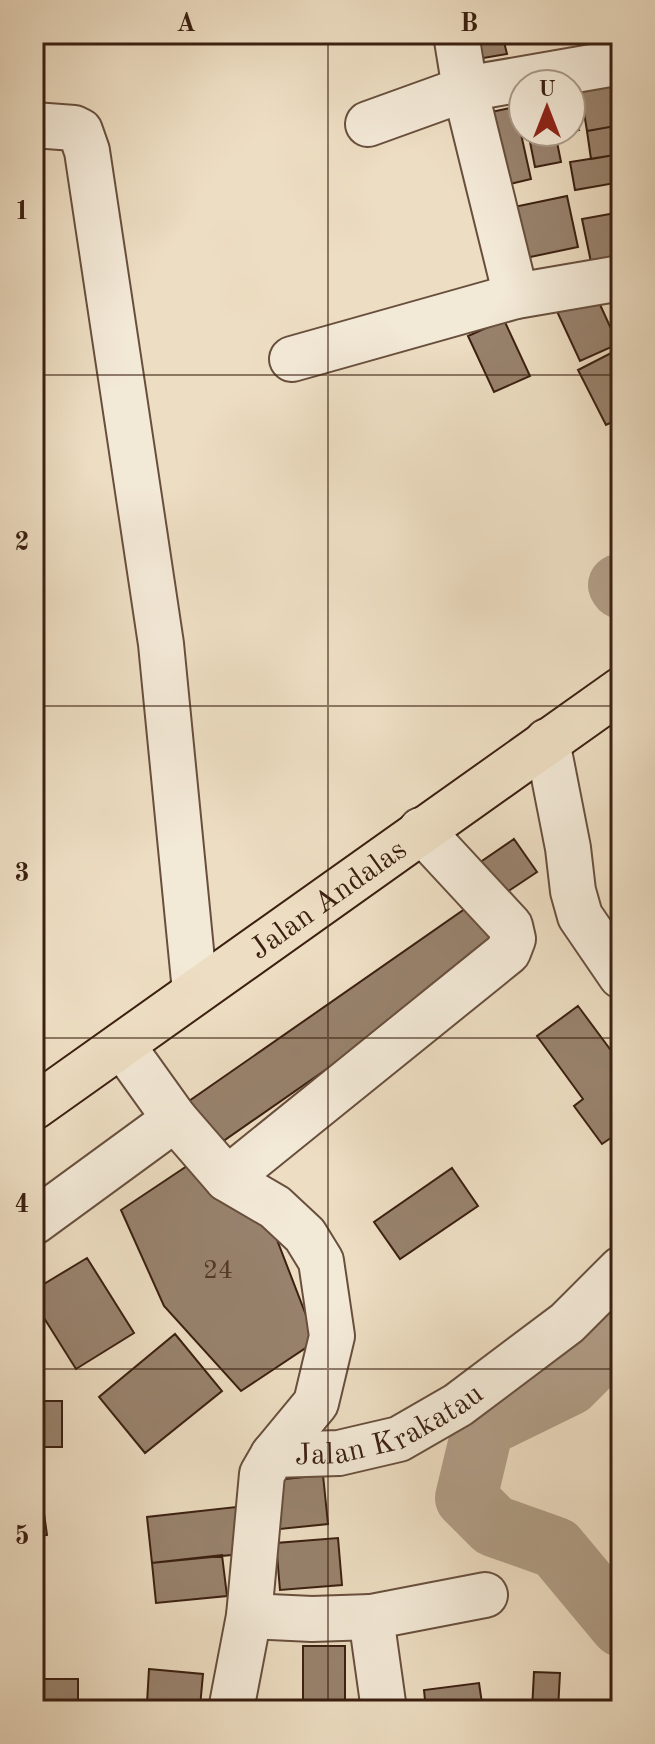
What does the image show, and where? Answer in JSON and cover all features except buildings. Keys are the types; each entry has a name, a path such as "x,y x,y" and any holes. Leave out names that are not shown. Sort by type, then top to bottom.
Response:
{"main road":[{"name":"Jalan Andalas","path":"34,1107 621,690"}],"street":[{"path":"456,34 465,89 516,296"},
{"path":"368,124 465,89 621,62"},
{"path":"34,125 74,128 80,131 87,151 161,644 195,991"},
{"path":"292,359 516,296 617,287"},
{"path":"547,741 580,916 621,976"},
{"path":"227,1179 508,952 513,939 510,926 421,830"},
{"path":"122,1045 175,1119 227,1179 275,1207 305,1235 321,1261 332,1336 316,1403 273,1455"},
{"path":"34,1222 175,1119"},
{"name":"Jalan Krakatau","path":"231,1710 249,1616 262,1474 273,1455 339,1453 399,1439 458,1405 567,1323 621,1269"},
{"path":"249,1616 312,1619 371,1617 485,1595"},
{"path":"371,1617 384,1710"}],"waterway":[{"path":"621,1333 569,1385 483,1427 466,1498 494,1526 556,1548 621,1626"}]}
